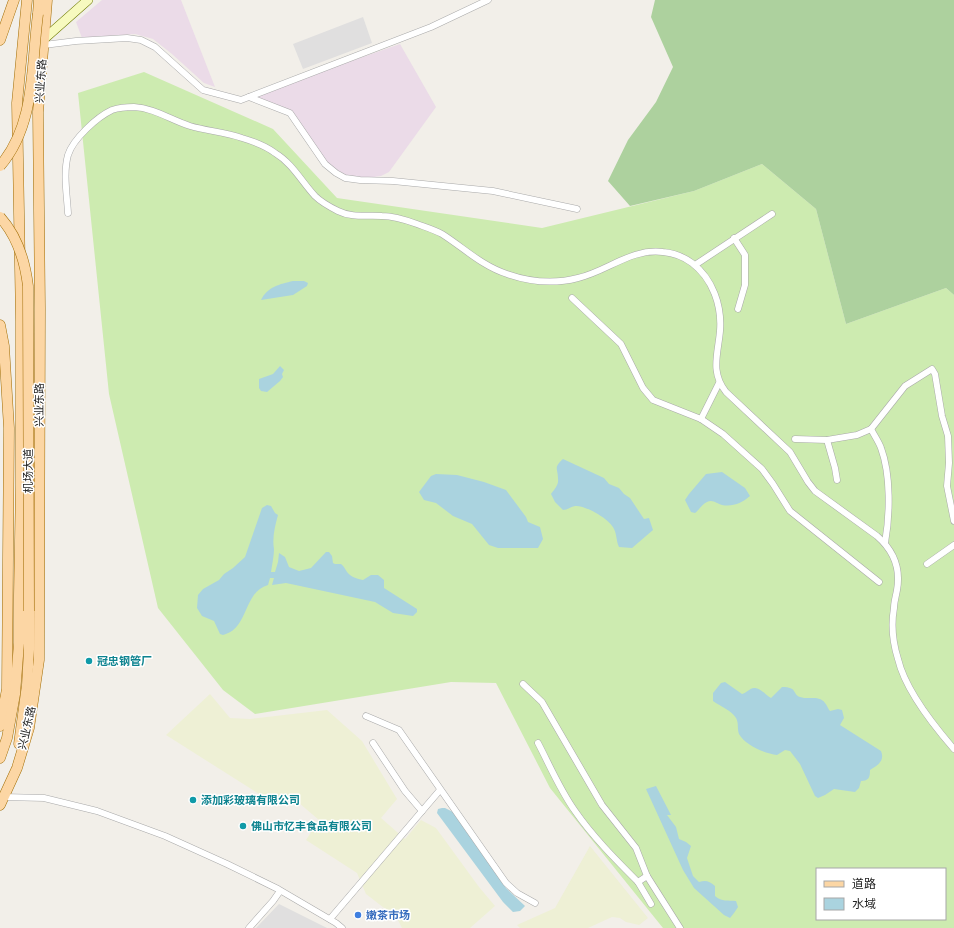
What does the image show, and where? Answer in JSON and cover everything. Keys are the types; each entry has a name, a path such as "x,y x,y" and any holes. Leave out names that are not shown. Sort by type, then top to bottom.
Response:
{"main road":[{"path":"0,40 4,23 14,0"},
{"name":"兴业东路","path":"0,758 7,738 15,694 19,643 18,595 21,485 21,321 17,103 27,0"},
{"path":"0,166 17,142 26,116 32,80 39,0"},
{"name":"兴业东路","path":"2,801 17,768 29,728 38,660 40,308 38,112 47,0"},
{"path":"44,42 88,0"},
{"name":"机场大道","path":"0,217 18,245 25,265 28,286 30,650 17,768"},
{"path":"0,325 4,346 9,428 6,689 0,726"}],"street":[{"path":"44,42 127,38 141,40 155,47 203,90 241,100 431,27 488,0"},
{"path":"249,97 290,113 325,164 345,178 360,180 393,180 493,190 578,209"},
{"path":"68,213 66,175 68,154 76,140 91,126 114,109 134,107 148,109 190,126 242,138 276,153 288,164 317,198 340,212 358,216 384,216 418,225 440,233 483,263 506,274 531,280 559,282 580,278 627,257 652,251 666,252 683,257 695,265 713,287 717,296 720,330 716,365 719,383 726,392 790,452 815,491 885,543 892,553 897,566 898,588 892,631 898,660 907,682 924,710 954,749"},
{"path":"695,265 772,214"},
{"path":"734,238 744,255 744,285 738,308"},
{"path":"572,298 621,344 643,388 653,400 701,419 723,434 762,469 774,484 790,511 879,582"},
{"path":"795,439 827,440 857,435 871,429 905,386 932,369 935,374 942,416 948,436 949,463 947,486 954,520"},
{"path":"701,419 719,383"},
{"path":"871,429 881,447 886,466 889,523 885,543"},
{"path":"827,440 837,480"},
{"path":"927,564 954,545"},
{"path":"523,684 542,702 602,805 636,848 647,876 680,928"},
{"path":"366,716 399,730 506,883 516,893 535,903"},
{"path":"373,743 405,791 422,811"},
{"path":"538,743 560,786 575,811 613,857 638,882 651,904"},
{"path":"330,919 440,790"},
{"path":"2,801 44,798 96,811 165,836 227,864 280,891 330,919 342,928"},
{"path":"638,882 647,876"},
{"path":"249,928 280,891"}],"shaded area":[{"path":"102,0 181,0 215,87 204,83 153,39 135,34 82,38 76,22"},
{"path":"363,17 372,43 303,69 293,44"},
{"path":"400,44 436,107 389,172 381,176 367,178 347,176 336,172 330,166 293,114 255,97 288,83"},
{"path":"279,904 327,928 256,928"}],"green space":[{"path":"655,0 954,0 954,295 946,288 846,324 816,209 762,164 694,191 630,206 608,181 628,140 656,102 673,67 651,17"},
{"path":"144,72 273,129 337,198 542,228 694,191 762,164 816,209 846,324 946,288 954,295 954,928 663,928 550,788 496,683 451,682 255,714 223,690 158,608 109,394 78,93"},
{"path":"210,694 230,718 250,719 327,710 362,741 397,799 381,818 405,839 421,820 436,828 479,887 495,906 470,928 402,928 397,918 366,894 357,873 306,840 319,820 292,797 278,806 166,735"},
{"path":"590,846 648,918 639,925 626,922 620,918 612,917 588,928 520,928 517,925 555,908"}],"water":[{"path":"293,281 304,281 308,283 307,286 293,295 261,300 270,289"},
{"path":"280,366 284,370 282,374 283,377 280,381 267,392 261,391 259,388 259,379 273,374"},
{"path":"563,459 604,478 609,484 619,488 630,498 644,519 649,518 653,530 632,548 619,547 612,525 603,517 591,510 579,506 563,510 555,502 551,494 558,483 557,466"},
{"path":"722,472 745,488 750,496 744,501 734,505 722,505 709,501 695,513 691,512 685,500 689,494 706,474"},
{"path":"436,474 457,475 484,482 506,490 528,522 540,527 543,539 538,548 498,548 489,545 472,524 453,516 436,503 424,500 419,492 431,476"},
{"path":"267,505 271,506 278,515 273,541 274,552 271,572 275,572 279,553 285,557 289,567 299,571 311,568 326,552 329,552 332,556 333,563 341,564 354,578 363,580 371,575 378,575 384,580 384,588 417,609 417,612 413,616 393,613 375,602 286,583 272,585 274,578 270,578 268,585 260,589 254,595 237,626 223,635 220,634 214,621 202,616 197,608 198,595 203,589 219,580 245,557 262,508"},
{"path":"725,682 742,694 752,688 756,688 771,698 782,687 787,687 793,689 800,697 820,699 826,704 830,711 838,709 842,710 844,718 840,725 881,751 881,760 870,770 870,775 868,778 861,781 859,788 855,792 834,789 818,798 815,796 800,764 790,751 785,750 777,755 767,753 750,745 742,738 739,734 734,715 713,701 713,693 721,683"},
{"path":"656,786 671,815 667,815 676,827 679,839 691,846 687,858 693,876 699,882 707,881 715,886 715,896 718,898 736,901 738,907 730,918 724,915 694,888 683,870 646,789"},
{"path":"442,808 453,812 506,888 525,906 520,911 513,912 503,902 437,813 438,809"}],"place":[{"name":"冠忠钢管厂","path":"89,661"},
{"name":"添加彩玻璃有限公司","path":"193,800"},
{"name":"佛山市忆丰食品有限公司","path":"243,826"},
{"name":"嫩茶市场","path":"358,915"}]}
